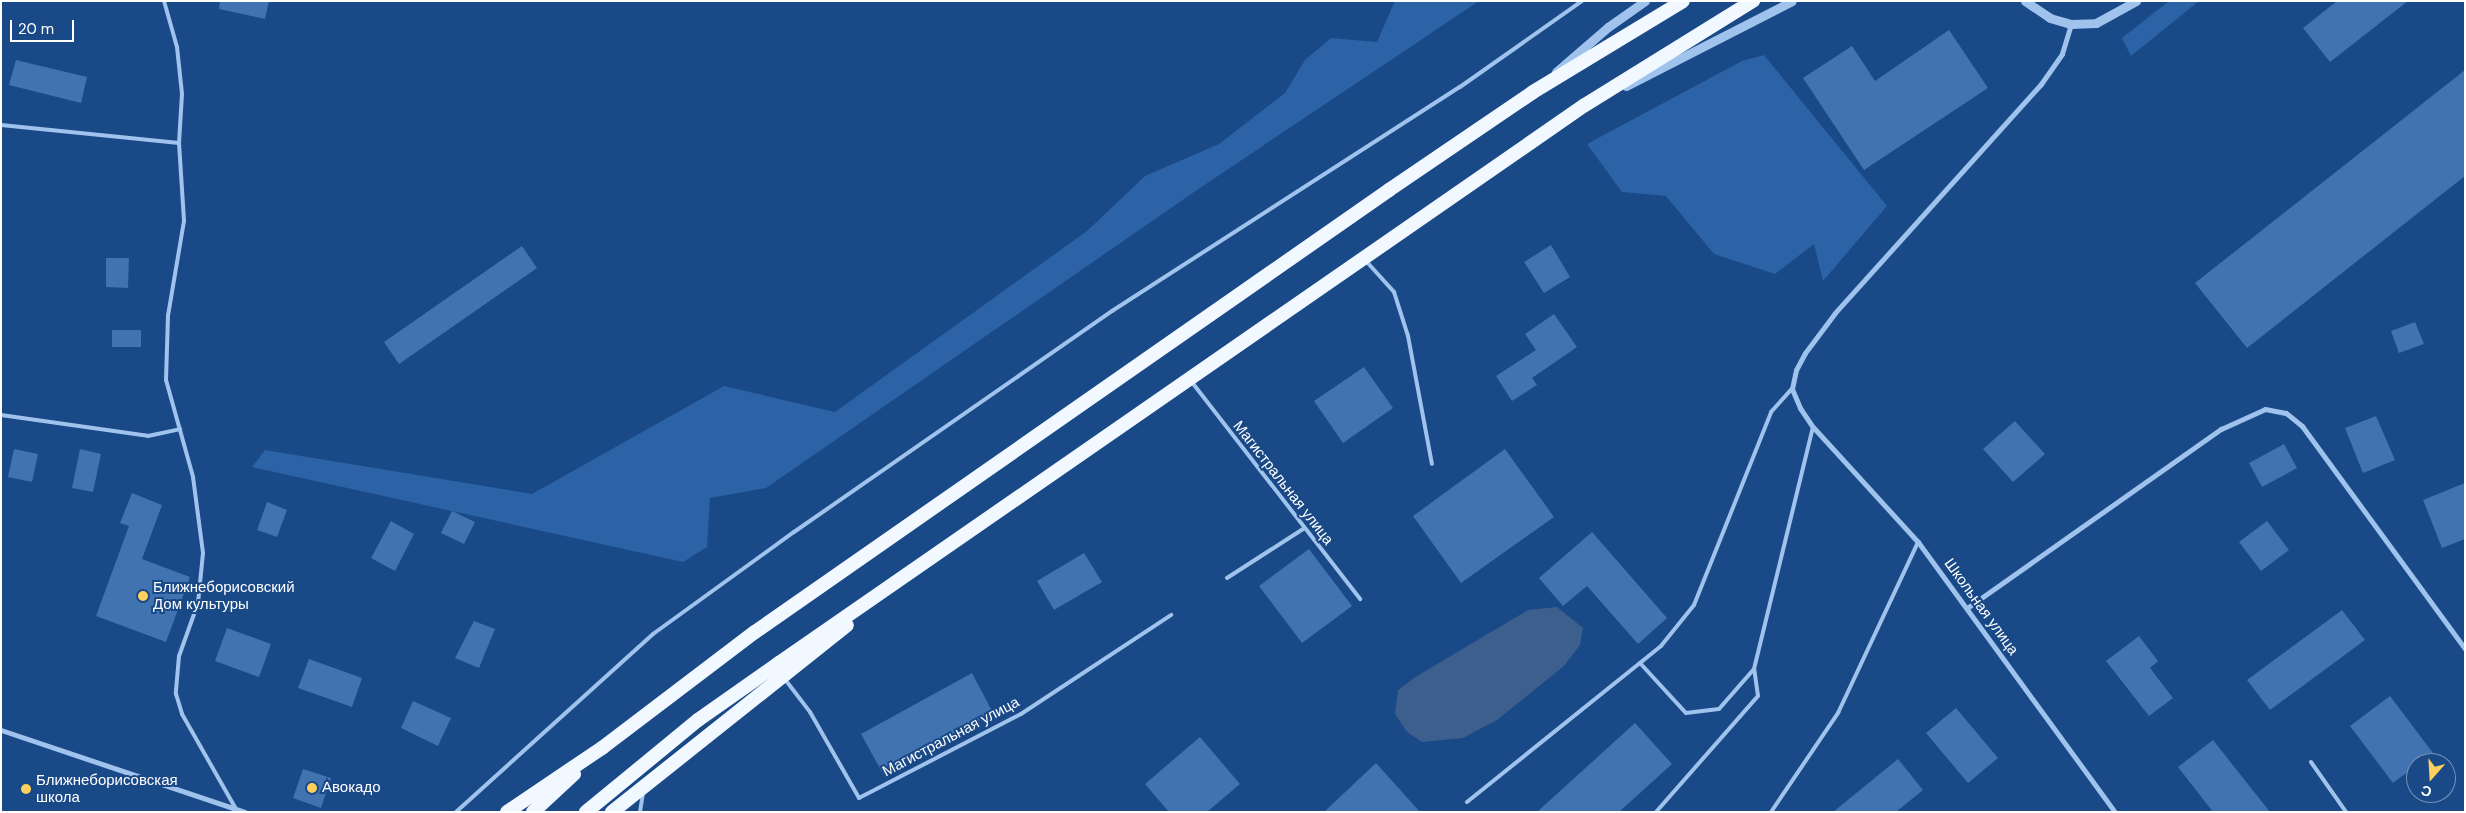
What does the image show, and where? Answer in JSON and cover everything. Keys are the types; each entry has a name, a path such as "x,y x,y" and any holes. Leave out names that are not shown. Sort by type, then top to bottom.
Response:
{"highway":[{"path":"507,812 602,748 763,626 1533,92 1684,1"},
{"path":"586,812 698,720 896,582 1585,105 1753,1"},
{"path":"612,812 783,677 896,582"},
{"path":"533,812 602,748"}],"street":[{"path":"1533,92 1608,27 1645,1"},
{"path":"1585,105 1655,73 1792,1"},
{"path":"2025,1 2050,18 2071,24 2096,23 2136,1"},
{"path":"1792,389 1796,370 1835,313 2041,84 2062,54 2071,24"},
{"name":"Школьная улица","path":"1792,389 1800,408 1813,427 1918,542 2115,812"},
{"path":"1967,608 2221,429 2265,410 2286,413 2302,426 2465,649"},
{"path":"1,730 245,812"}],"lane":[{"path":"164,1 177,48 182,94 179,143 184,221 168,316 166,380 180,429 202,524 202,578 198,603 180,656 176,694 182,714 236,808"},
{"path":"456,812 653,634 778,544 1112,311 1444,98 1582,1"},
{"path":"1,125 179,143"},
{"path":"1364,259 1394,292 1408,336 1432,464"},
{"name":"Магистральная улица","path":"1189,379 1303,529 1360,599"},
{"path":"1467,802 1661,646 1694,606 1771,412 1792,389"},
{"path":"1,414 148,436 180,429"},
{"path":"1656,812 1758,696 1754,669 1813,427"},
{"path":"1227,578 1303,529"},
{"path":"1771,812 1838,713 1918,542"},
{"name":"Магистральная улица","path":"783,677 810,712 858,798 1021,714 1171,615"},
{"path":"1640,663 1686,713 1719,709 1754,669"},
{"path":"2311,762 2346,812"},
{"path":"640,812 644,785"}],"shaded area":[{"path":"1395,1 1479,1 1197,190 766,488 710,498 707,547 683,562 252,467 265,450 532,494 724,386 835,412 1087,231 1145,176 1219,144 1285,93 1305,60 1331,38 1377,42"},
{"path":"2169,1 2199,1 2131,56 2122,38"},
{"path":"1764,55 1887,206 1823,281 1814,244 1775,274 1714,254 1666,196 1622,192 1587,144 1742,61"},
{"path":"1557,607 1583,628 1580,645 1564,666 1497,720 1463,738 1422,742 1407,732 1395,714 1398,690 1417,676 1528,610"}],"building":[{"path":"220,1 269,1 265,19 219,9"},
{"path":"2337,1 2408,1 2330,62 2303,28"},
{"path":"1949,30 1988,88 1864,170 1803,78 1852,46 1875,81"},
{"path":"16,60 87,77 81,103 9,85"},
{"path":"2465,70 2465,176 2247,348 2195,283"},
{"path":"1551,245 1570,277 1544,293 1524,262"},
{"path":"522,246 537,268 399,364 384,342"},
{"path":"106,258 129,258 128,288 106,287"},
{"path":"1554,314 1577,347 1532,378 1537,385 1512,401 1496,376 1536,350 1525,334"},
{"path":"2415,322 2424,344 2399,353 2391,331"},
{"path":"112,330 141,330 141,347 112,347"},
{"path":"1364,367 1393,408 1343,443 1314,401"},
{"path":"2376,416 2395,460 2363,473 2345,428"},
{"path":"2015,421 2045,454 2013,482 1983,449"},
{"path":"2284,444 2297,468 2262,487 2249,463"},
{"path":"14,449 38,454 32,482 8,477"},
{"path":"80,449 101,454 93,492 72,488"},
{"path":"1505,449 1554,517 1461,583 1413,516"},
{"path":"2465,483 2465,539 2442,548 2423,500"},
{"name":"Ближнеборисовский Дом культуры","path":"132,493 162,505 142,559 190,577 166,642 96,616 129,526 120,523"},
{"path":"267,502 287,510 277,537 257,530"},
{"path":"452,511 475,522 464,544 441,533"},
{"path":"391,521 414,534 395,571 371,558"},
{"path":"2267,521 2289,550 2261,571 2239,542"},
{"path":"1592,532 1667,618 1638,644 1587,586 1563,606 1539,578"},
{"path":"1309,549 1352,606 1302,643 1259,586"},
{"path":"1084,553 1102,582 1054,610 1037,581"},
{"path":"2342,610 2365,640 2270,710 2247,680"},
{"path":"474,621 495,629 479,668 455,658"},
{"path":"227,628 271,644 259,677 215,661"},
{"path":"2139,636 2158,661 2150,668 2173,698 2149,716 2106,661"},
{"path":"309,659 362,678 352,707 298,688"},
{"path":"972,673 993,713 883,774 861,734"},
{"path":"2390,696 2433,753 2406,753 2406,773 2393,783 2350,726"},
{"path":"413,701 451,718 438,746 401,728"},
{"path":"1956,708 1998,758 1968,783 1926,733"},
{"path":"1635,723 1672,764 1619,812 1537,812"},
{"path":"1200,737 1240,784 1207,812 1169,812 1145,784"},
{"path":"2213,740 2270,812 2213,812 2178,767"},
{"path":"1898,759 1923,790 1896,812 1833,812"},
{"path":"1376,763 1420,812 1324,812"},
{"name":"Авокадо","path":"303,769 331,778 321,808 293,798"}],"place":[{"name":"Ближнеборисовский Дом культуры","path":"143,596"},
{"name":"Авокадо","path":"312,788"},
{"name":"Ближнеборисовская школа","path":"26,789"}]}
